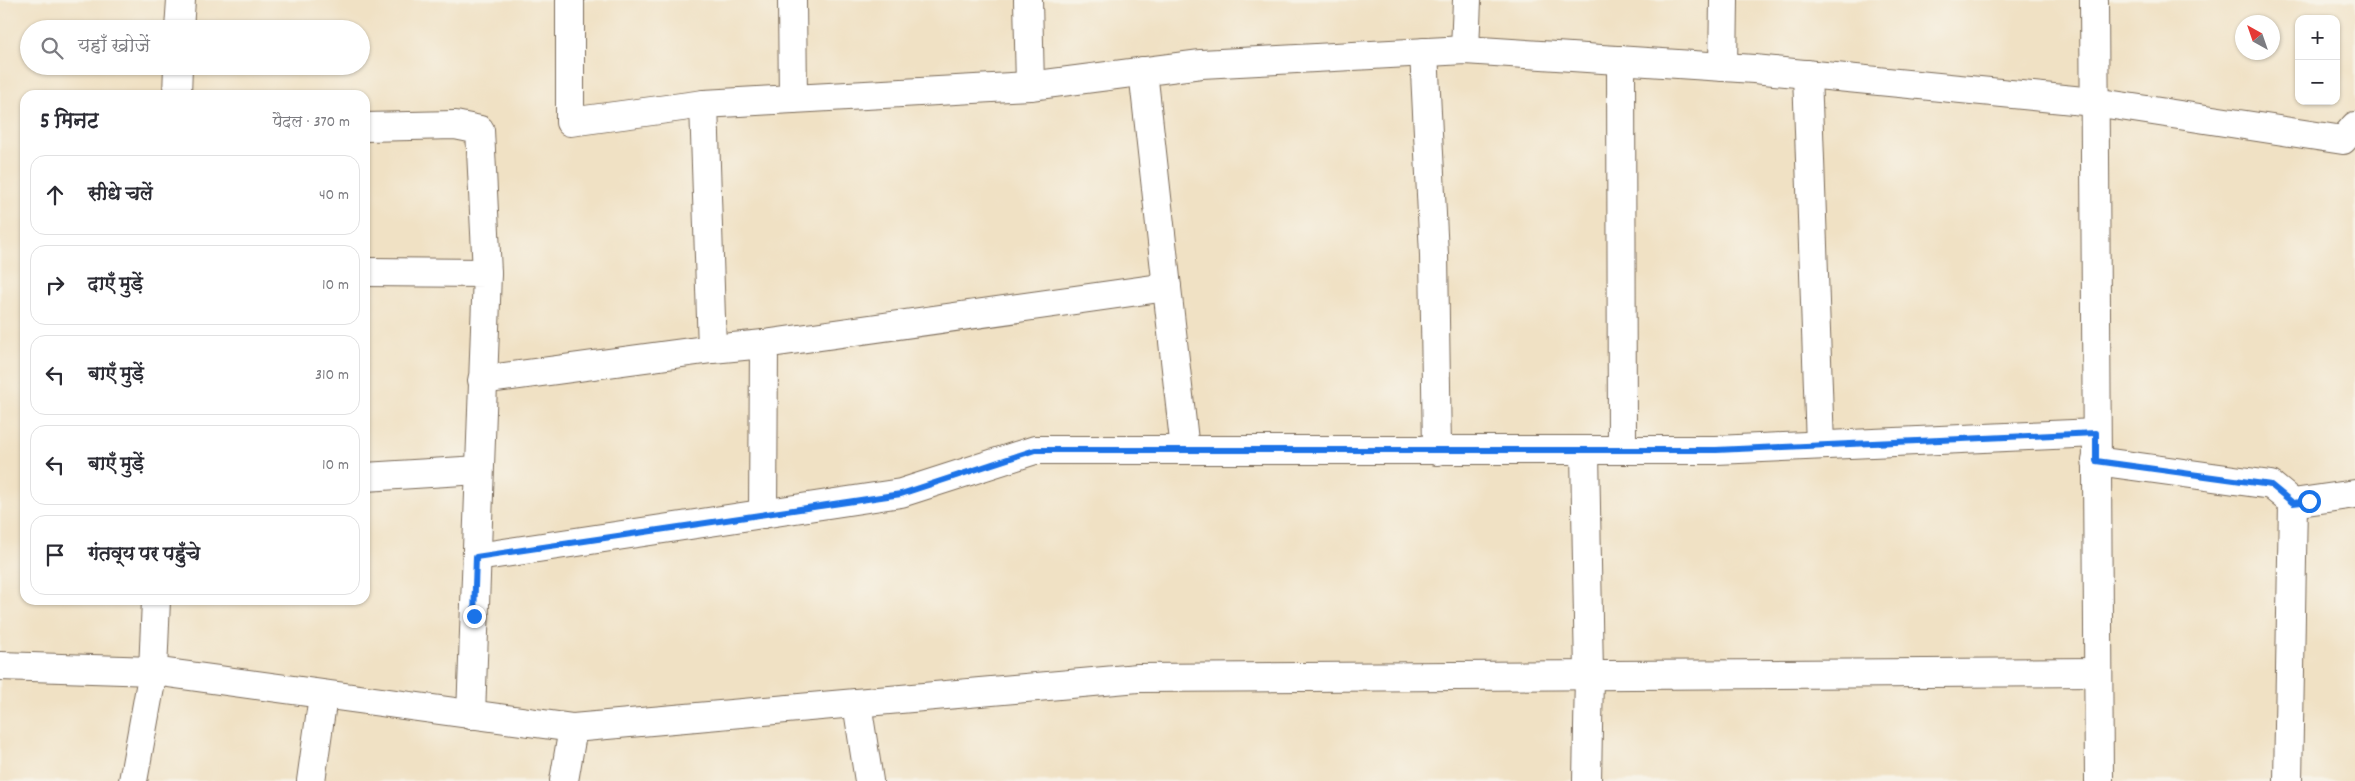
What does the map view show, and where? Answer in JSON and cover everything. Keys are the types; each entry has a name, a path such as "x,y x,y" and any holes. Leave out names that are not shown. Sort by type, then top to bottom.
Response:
{"street":[{"path":"180,20 181,0"},
{"path":"570,0 570,122 704,104 1030,86 1201,64 1465,50 1723,67 2094,102 2344,140 2355,126"},
{"path":"792,0 794,99"},
{"path":"1028,0 1030,86"},
{"path":"1465,50 1467,0"},
{"path":"1723,67 1724,0"},
{"path":"2094,0 2099,781"},
{"path":"1424,52 1434,255 1437,451"},
{"path":"1621,60 1622,450"},
{"path":"1143,71 1185,450"},
{"path":"1807,74 1820,446"},
{"path":"177,90 178,75"},
{"path":"704,104 712,349"},
{"path":"370,127 455,125 480,130 487,273 471,715"},
{"path":"370,272 487,273"},
{"path":"482,380 712,349 764,344 1167,287"},
{"path":"763,514 764,344"},
{"path":"476,557 901,494 1035,450 1716,450 2096,433"},
{"path":"1585,451 1589,675 1587,781"},
{"path":"2096,461 2271,485 2293,503 2355,494"},
{"path":"370,476 479,470"},
{"path":"2288,781 2293,503"},
{"path":"133,781 153,671 156,605"},
{"path":"0,666 153,671 323,696 573,728 1138,678 2098,672"},
{"path":"311,781 323,696"},
{"path":"857,703 869,781"},
{"path":"564,781 573,728"}],"route":[{"path":"474,616 476,557 901,494 1035,450 1716,450 2096,433 2096,461 2271,485 2293,503 2309,501"}]}
